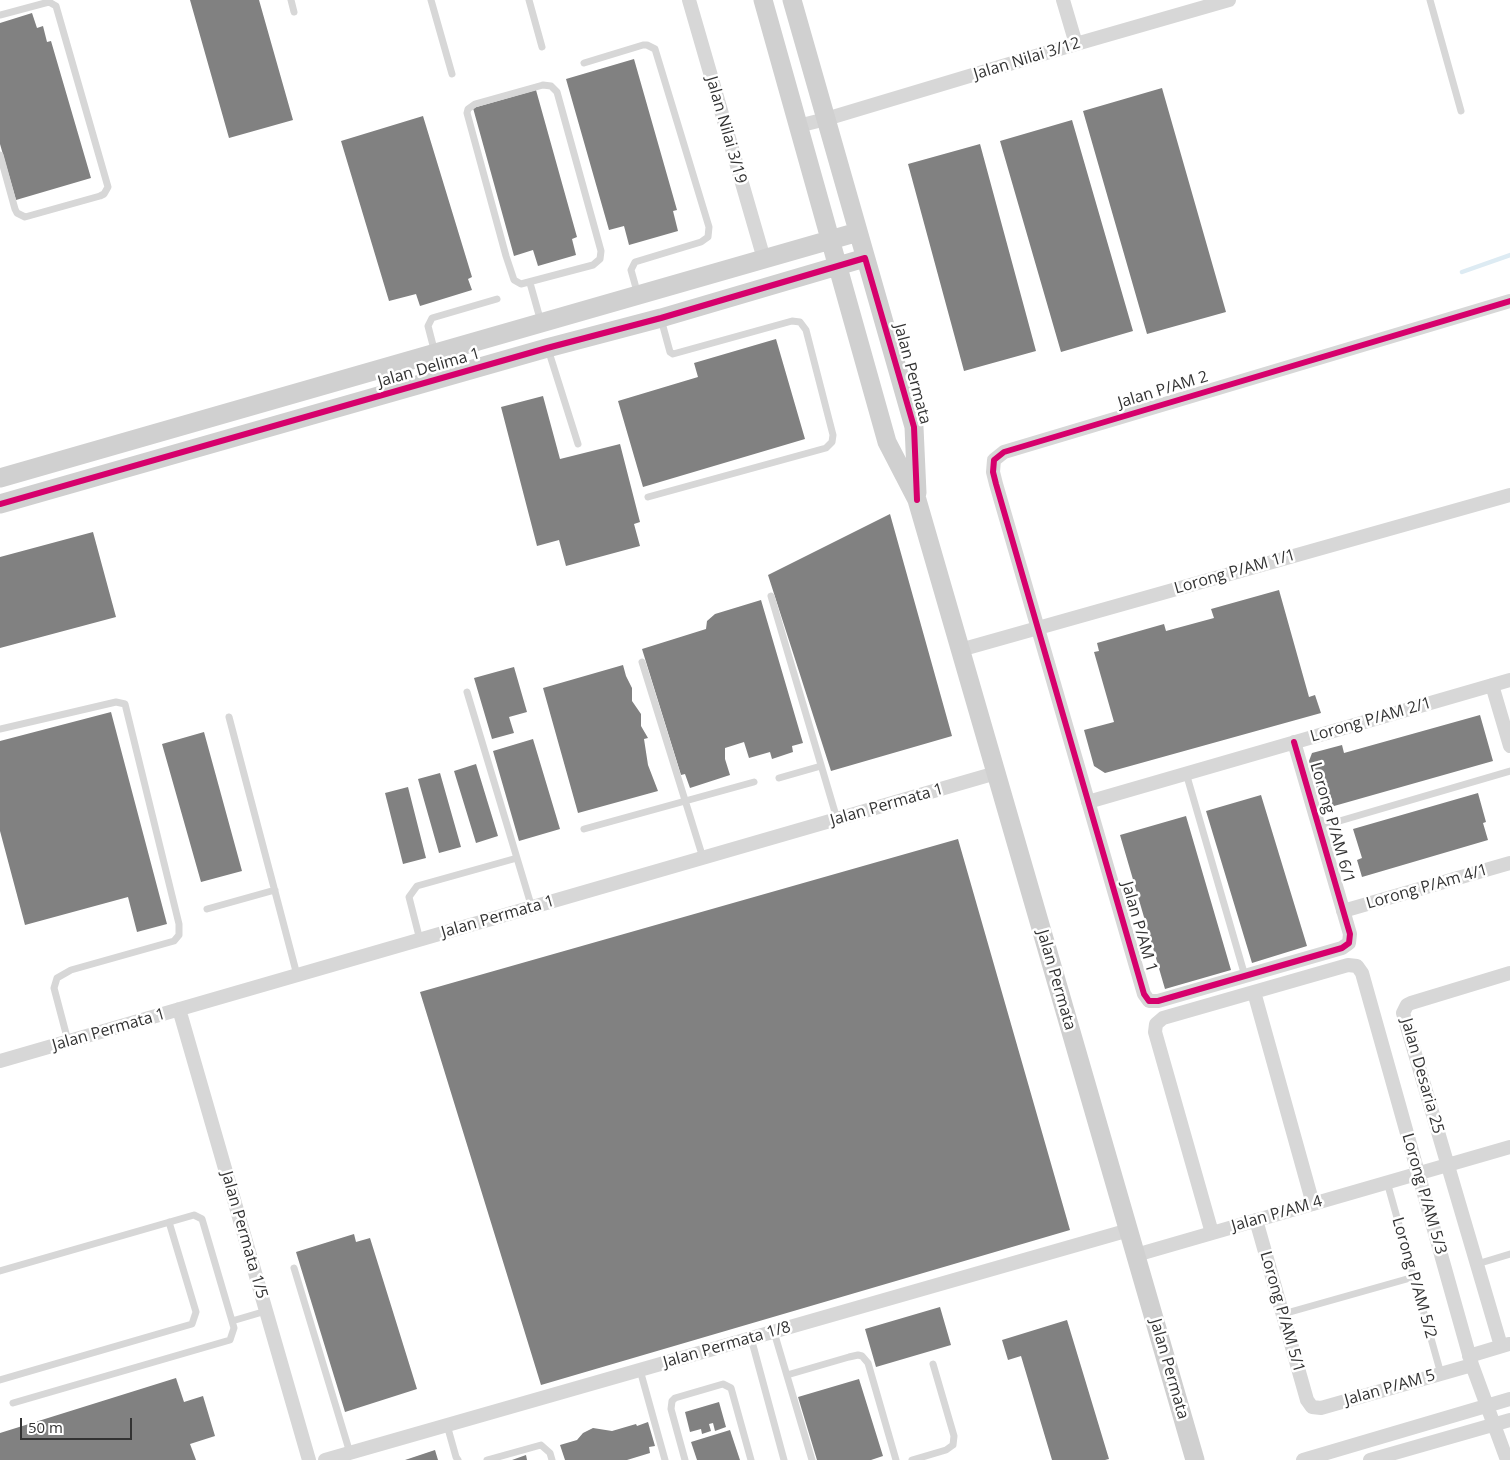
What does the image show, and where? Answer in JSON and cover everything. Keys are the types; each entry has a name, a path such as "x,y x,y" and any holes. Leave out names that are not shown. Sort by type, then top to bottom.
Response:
{"street":[{"name":"Jalan Nilai 3/19","path":"689,0 764,259"},
{"name":"Jalan Permata","path":"763,0 887,442 917,500 1195,1460"},
{"name":"Jalan Permata","path":"792,0 914,427 917,500"},
{"path":"1064,0 1076,44"},
{"name":"Jalan Nilai 3/12","path":"798,126 1229,0"},
{"name":"Jalan Delima 1","path":"0,478 858,232"},
{"name":"Jalan Delima 1","path":"0,504 547,348 661,318 865,258"},
{"name":"Jalan P/AM 2","path":"1038,628 993,472 994,460 998,455 1510,301"},
{"name":"Lorong P/AM 1/1","path":"960,650 1510,495"},
{"name":"Jalan P/AM 1","path":"1038,628 1146,998 1149,1001 1158,1002 1346,946 1349,943 1350,934 1343,911"},
{"name":"Lorong P/AM 2/1","path":"1088,802 1510,680"},
{"path":"1492,685 1510,746"},
{"name":"Lorong P/AM 6/1","path":"1294,742 1343,911"},
{"name":"Jalan Permata 1","path":"0,1061 996,774"},
{"name":"Lorong P/Am 4/1","path":"1343,911 1510,863"},
{"name":"Lorong P/AM 5/3","path":"1254,992 1348,965 1353,965 1360,969 1471,1361 1507,1460"},
{"name":"Jalan Desaria 25","path":"1448,1165 1403,1017 1404,1008 1411,1003 1510,973"},
{"path":"1212,1233 1157,1038 1155,1028 1159,1020 1163,1018 1254,992 1313,1204"},
{"name":"Jalan Permata 1/5","path":"179,1009 309,1460"},
{"name":"Jalan P/AM 4","path":"1136,1255 1510,1147"},
{"path":"1448,1165 1477,1264 1506,1345"},
{"name":"Lorong P/AM 5/1","path":"1256,1220 1309,1404"},
{"name":"Jalan Permata 1/8","path":"325,1460 1128,1230"},
{"name":"Jalan P/AM 5","path":"1309,1404 1312,1407 1321,1408 1441,1374 1506,1345"},
{"path":"1303,1460 1510,1399"},
{"path":"1370,1460 1510,1420"}],"lane":[{"path":"291,0 294,12"},
{"path":"431,0 452,74"},
{"path":"529,0 542,47"},
{"path":"1430,0 1461,111"},
{"path":"0,15 44,3 56,6 108,187 104,194 100,196 25,217 16,209 0,155"},
{"path":"584,63 643,45 655,49 708,227 708,237 701,242 635,262 631,270 638,295"},
{"path":"547,85 557,92 601,251 600,260 593,265 530,283 521,284 514,280 467,113 468,109 475,104 547,85"},
{"path":"530,283 541,322"},
{"path":"435,354 428,326 432,318 497,299"},
{"path":"648,497 826,448 832,442 833,435 806,330 800,322 792,321 673,354 670,352 661,318"},
{"path":"547,348 578,444"},
{"path":"771,596 837,819"},
{"path":"642,662 703,858"},
{"path":"467,692 532,908"},
{"path":"0,729 116,702 125,704 178,924 179,935 174,941 71,970 57,978 54,988 68,1042"},
{"path":"229,717 297,975"},
{"path":"779,778 821,766"},
{"path":"1319,827 1510,772"},
{"path":"1186,773 1245,976"},
{"path":"584,829 754,782"},
{"path":"420,940 409,896 417,886 516,858"},
{"path":"207,909 275,890"},
{"name":"Lorong P/AM 5/2","path":"1387,1182 1441,1374"},
{"path":"0,1271 194,1215 202,1219 234,1328 230,1340 13,1403"},
{"path":"0,1380 192,1324 196,1312 169,1222"},
{"path":"1477,1264 1510,1254"},
{"path":"294,1268 350,1453"},
{"path":"1283,1314 1414,1277"},
{"path":"232,1321 266,1311"},
{"path":"774,1332 812,1460"},
{"path":"751,1338 784,1460"},
{"path":"787,1375 849,1357 862,1356 868,1363 896,1460"},
{"path":"912,1460 946,1450 953,1445 954,1436 933,1364"},
{"path":"640,1370 665,1460"},
{"path":"685,1460 671,1409 672,1401 675,1398 724,1384 731,1388 751,1460"},
{"path":"447,1425 458,1460"},
{"path":"487,1460 541,1445 550,1454 552,1460"}],"building":[{"path":"190,0 259,0 293,120 229,138"},
{"path":"32,13 37,28 43,26 47,42 51,41 91,178 16,200 0,144 0,23"},
{"path":"634,59 677,210 673,211 678,231 629,245 624,226 609,230 566,79"},
{"path":"1162,88 1226,312 1147,334 1083,111"},
{"path":"536,90 577,237 572,239 576,255 538,266 533,250 514,256 473,108"},
{"path":"423,116 472,277 468,279 472,290 420,306 416,294 389,301 341,141"},
{"path":"1072,120 1133,331 1061,352 1000,141"},
{"path":"980,144 1036,351 964,371 908,164"},
{"path":"776,339 805,439 643,487 618,401 698,377 694,363"},
{"path":"543,396 560,459 620,444 640,522 634,524 640,546 566,566 559,540 537,546 501,407"},
{"path":"890,514 952,736 831,771 768,575"},
{"path":"93,532 116,617 0,648 0,557"},
{"path":"1279,590 1309,697 1315,695 1321,713 1105,773 1094,766 1084,730 1114,722 1094,652 1099,651 1097,643 1164,624 1166,631 1214,618 1211,609"},
{"path":"761,600 803,743 792,746 793,752 772,759 770,752 749,758 744,742 725,748 725,759 730,775 690,788 685,774 681,775 642,649 706,629 707,621 715,614"},
{"path":"623,665 632,688 632,701 641,714 641,726 648,738 644,739 648,765 658,791 578,813 543,688"},
{"path":"514,667 527,712 509,717 514,733 492,739 474,678"},
{"path":"111,712 167,924 137,932 128,897 25,925 0,831 0,741"},
{"path":"1480,715 1493,761 1327,808 1325,798 1320,799 1309,761 1312,753 1342,745 1344,753"},
{"path":"204,732 242,871 201,882 162,744"},
{"path":"533,739 560,829 519,841 493,751"},
{"path":"476,764 498,836 476,843 454,771"},
{"path":"440,773 461,847 439,853 418,779"},
{"path":"408,787 426,858 403,864 385,793"},
{"path":"1478,793 1486,822 1483,823 1488,840 1362,877 1357,860 1362,858 1353,829"},
{"path":"1261,795 1307,946 1252,963 1206,811"},
{"path":"1186,816 1231,970 1165,989 1120,835"},
{"path":"958,839 1070,1230 541,1385 420,992"},
{"path":"354,1234 356,1242 370,1238 417,1389 345,1412 296,1252"},
{"path":"940,1307 951,1345 876,1367 865,1329"},
{"path":"1067,1320 1109,1459 1052,1460 1021,1356 1008,1360 1002,1340"},
{"path":"176,1378 184,1402 203,1396 215,1436 190,1444 196,1460 0,1460 0,1433"},
{"path":"859,1379 883,1456 871,1460 817,1460 798,1397"},
{"path":"719,1402 726,1427 715,1431 713,1423 709,1424 711,1431 702,1434 701,1429 690,1432 685,1412"},
{"path":"648,1422 655,1446 649,1447 650,1453 627,1460 565,1460 560,1445 577,1440 583,1433 593,1428 612,1431"},
{"path":"730,1430 740,1460 697,1460 691,1442"},
{"path":"435,1450 438,1460 405,1460"},
{"path":"526,1455 527,1460 512,1460"}],"waterway":[{"path":"1462,272 1510,255"}],"cycle path":[{"path":"0,504 547,348 661,318 865,258 914,427 917,500"},
{"path":"1294,742 1350,934 1349,943 1342,948 1158,1001 1149,1001 1144,994 996,484 993,472 994,460 1004,452 1510,301"}]}
